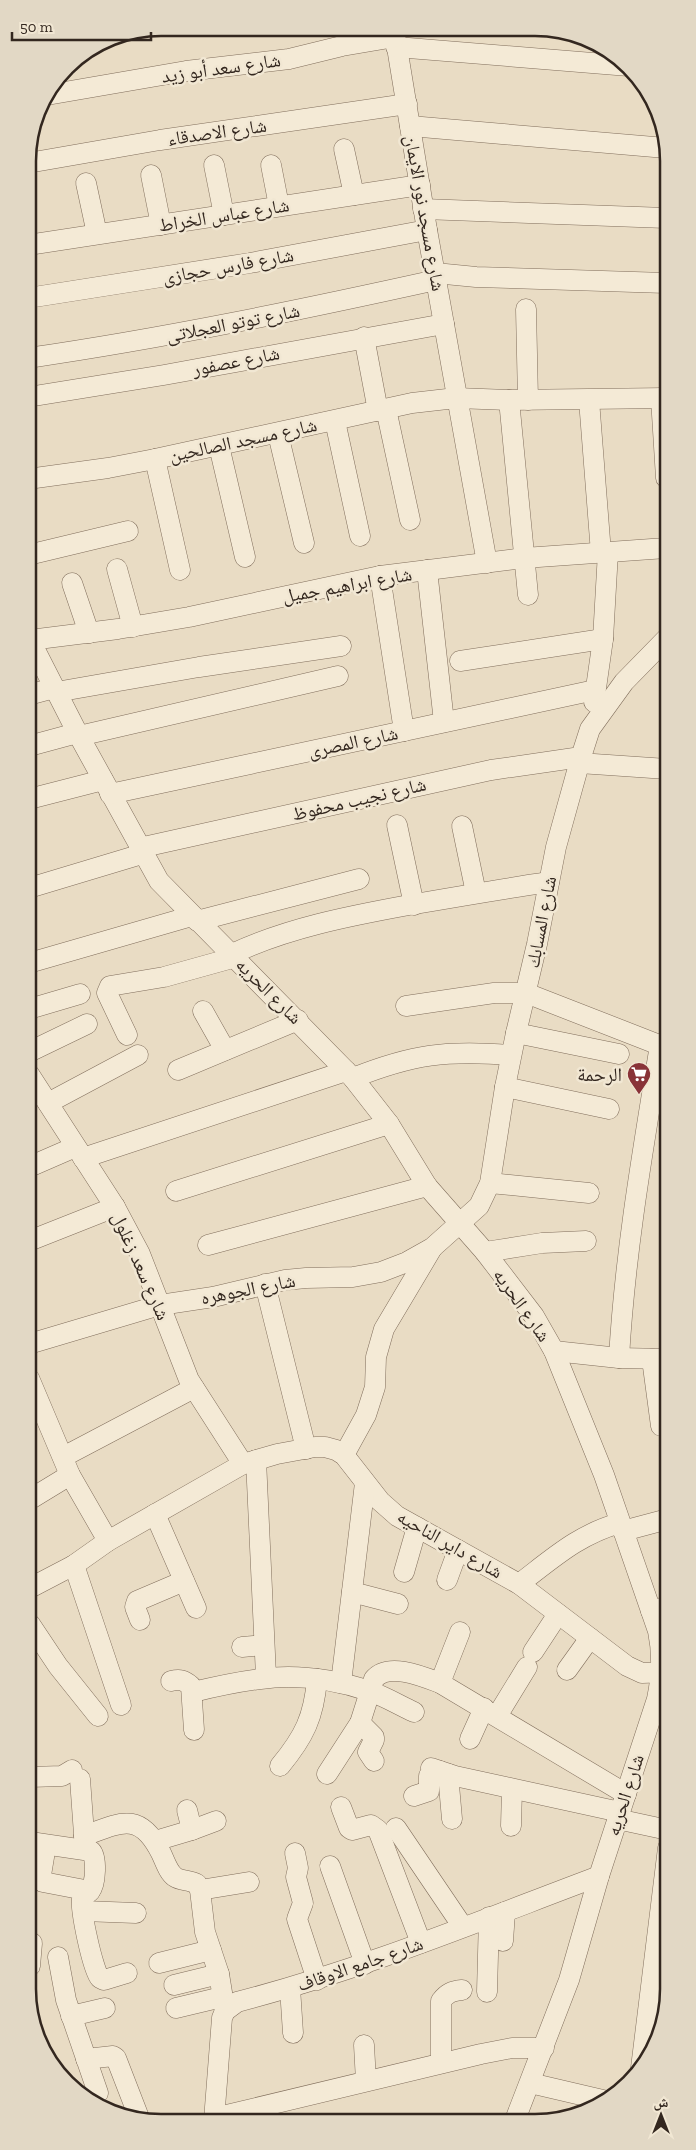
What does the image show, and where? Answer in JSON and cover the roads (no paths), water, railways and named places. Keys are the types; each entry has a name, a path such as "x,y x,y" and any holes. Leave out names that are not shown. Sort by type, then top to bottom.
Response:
{"street":[{"name":"شارع سعد أبو زيد","path":"56,93 186,71 289,59 342,46 395,38 613,64"},
{"name":"شارع مسجد نور الايمان","path":"395,38 456,398"},
{"name":"شارع الاصدقاء","path":"37,161 160,140 407,104"},
{"path":"410,126 658,147"},
{"path":"344,149 354,195"},
{"path":"214,165 224,215"},
{"path":"271,166 279,206"},
{"path":"151,175 161,224"},
{"path":"86,183 97,234"},
{"name":"شارع عباس الخراط","path":"37,244 420,184"},
{"path":"424,208 660,218"},
{"name":"شارع فارس حجازى","path":"37,297 250,263 427,230"},
{"name":"شارع توتو العجلاتى","path":"37,357 111,346 269,316 435,277 660,283"},
{"path":"526,309 519,400 524,558 528,595"},
{"name":"شارع عصفور","path":"37,396 164,375 364,337 444,324"},
{"path":"364,337 410,520"},
{"path":"456,398 487,563"},
{"name":"شارع مسجد الصالحين","path":"37,478 108,468 154,459 278,434 412,403 456,398 519,400 660,398"},
{"path":"589,400 604,553 603,639 590,729"},
{"path":"335,421 360,536"},
{"path":"278,434 304,543"},
{"path":"219,446 245,557"},
{"path":"154,459 180,570"},
{"path":"37,553 128,531"},
{"name":"شارع ابراهيم جميل","path":"37,637 133,627 380,576 524,558 660,549"},
{"path":"117,569 133,627"},
{"path":"428,570 444,722"},
{"path":"380,576 404,731"},
{"path":"72,583 89,633"},
{"path":"460,661 603,639"},
{"name":"شارع المسابك","path":"459,1225 479,1206 490,1183 511,1055 526,993 556,847 590,729 624,682 660,645"},
{"path":"37,693 340,646"},
{"name":"شارع الحريه","path":"37,653 78,735 158,881 350,1074 390,1124 427,1186 459,1225 485,1252 534,1316 554,1350 622,1527 659,1608 659,1637"},
{"path":"37,744 338,676"},
{"name":"شارع المصرى","path":"37,798 106,787 404,731 595,690"},
{"name":"شارع نجيب محفوظ","path":"37,885 141,851 491,770 580,760 660,768"},
{"path":"397,825 414,905"},
{"path":"462,826 476,893"},
{"path":"37,961 195,918 359,879"},
{"path":"127,1035 107,993 110,986 164,977 234,956 253,944 336,919 476,893 549,882"},
{"path":"406,1006 494,993 526,993 660,1044"},
{"path":"37,1007 80,994"},
{"path":"203,1010 225,1050"},
{"path":"178,1070 298,1020"},
{"path":"37,1048 87,1024"},
{"path":"516,1033 619,1054"},
{"path":"36,1165 391,1063 430,1054 471,1052 511,1055"},
{"path":"36,1090 138,1054"},
{"path":"619,1358 622,1296 632,1215 660,1070"},
{"path":"505,1087 609,1109"},
{"name":"شارع سعد زغلول","path":"36,1091 115,1206 140,1254 176,1351 194,1388 250,1462"},
{"path":"176,1190 390,1124"},
{"path":"490,1183 589,1193"},
{"path":"208,1245 427,1186"},
{"path":"36,1238 115,1206"},
{"name":"شارع الجوهره","path":"36,1342 160,1305 213,1297 264,1284 306,1278 352,1277 381,1272 407,1262 432,1248 459,1225"},
{"path":"485,1252 542,1243 586,1241"},
{"path":"36,1585 74,1565 108,1541 155,1514 250,1462 306,1449 325,1447 336,1450 344,1455 366,1416 375,1387 376,1357 384,1329 432,1248"},
{"path":"264,1284 306,1449"},
{"path":"554,1350 619,1358 659,1359"},
{"path":"36,1493 67,1466 194,1388"},
{"path":"36,1395 67,1466 108,1541"},
{"name":"شارع داير الناحيه","path":"344,1455 380,1501 391,1511 417,1528 519,1584 627,1666 642,1673 659,1673"},
{"path":"250,1462 266,1676"},
{"path":"340,1683 365,1483"},
{"path":"155,1514 196,1608"},
{"path":"519,1584 578,1539 622,1527 659,1521"},
{"path":"404,1572 417,1528"},
{"path":"447,1580 458,1550"},
{"path":"74,1565 121,1705"},
{"path":"140,1620 135,1607 137,1601 184,1581"},
{"path":"352,1592 398,1604"},
{"path":"470,1739 530,1659 558,1614"},
{"path":"440,1683 460,1632"},
{"path":"36,1634 78,1704 98,1716"},
{"path":"567,1670 590,1638"},
{"path":"242,1647 264,1645"},
{"path":"327,1774 360,1723 374,1679 379,1673 386,1671 420,1676 440,1683 490,1712 621,1808 659,1826"},
{"path":"193,1692 266,1676 301,1676 370,1691 414,1712"},
{"path":"280,1766 299,1743 309,1723 318,1679"},
{"path":"171,1681 186,1681 191,1686 193,1692 194,1730"},
{"name":"شارع الحريه","path":"517,2114 569,1980 599,1876 659,1692"},
{"path":"360,1723 374,1737 368,1752 374,1761"},
{"path":"414,1796 428,1792 429,1776 440,1771 512,1789 621,1808"},
{"path":"440,1771 452,1819"},
{"path":"36,1777 76,1775 86,1845 96,1859 90,1891 82,1899 91,1958 97,1975 104,1980 127,1973"},
{"path":"511,1826 512,1789"},
{"path":"341,1807 349,1828 356,1831 371,1825 378,1830 421,1943"},
{"path":"187,1810 192,1830"},
{"path":"155,1841 216,1821"},
{"path":"90,1891 43,1882 38,1843 86,1845 117,1824 130,1823 143,1828 155,1841 172,1874 179,1879 197,1884 200,1890 205,1932 219,1974 224,2004 214,2114"},
{"path":"396,1828 463,1927"},
{"path":"295,1853 298,1868 296,1877 302,1903 297,1919 318,1980"},
{"path":"330,1866 365,1964"},
{"name":"شارع جامع الاوقاف","path":"176,2008 237,2002 318,1980 599,1876"},
{"path":"200,1890 249,1882"},
{"path":"83,1911 136,1913"},
{"path":"497,1914 503,1941"},
{"path":"487,1992 497,1914"},
{"path":"643,2051 659,1921"},
{"path":"158,1963 211,1950"},
{"path":"58,1957 71,2016 98,2093"},
{"path":"174,1985 219,1974"},
{"path":"290,1988 293,2033"},
{"path":"441,2063 441,2001 446,1995 462,1990"},
{"path":"71,2016 105,2008"},
{"path":"364,2045 366,2081"},
{"path":"234,2114 441,2063 512,2048 544,2048"},
{"path":"86,2059 113,2056 116,2058 136,2111"},
{"path":"530,2083 595,2098"}],"place":[{"name":"الرحمة","path":"639,1095"}]}
